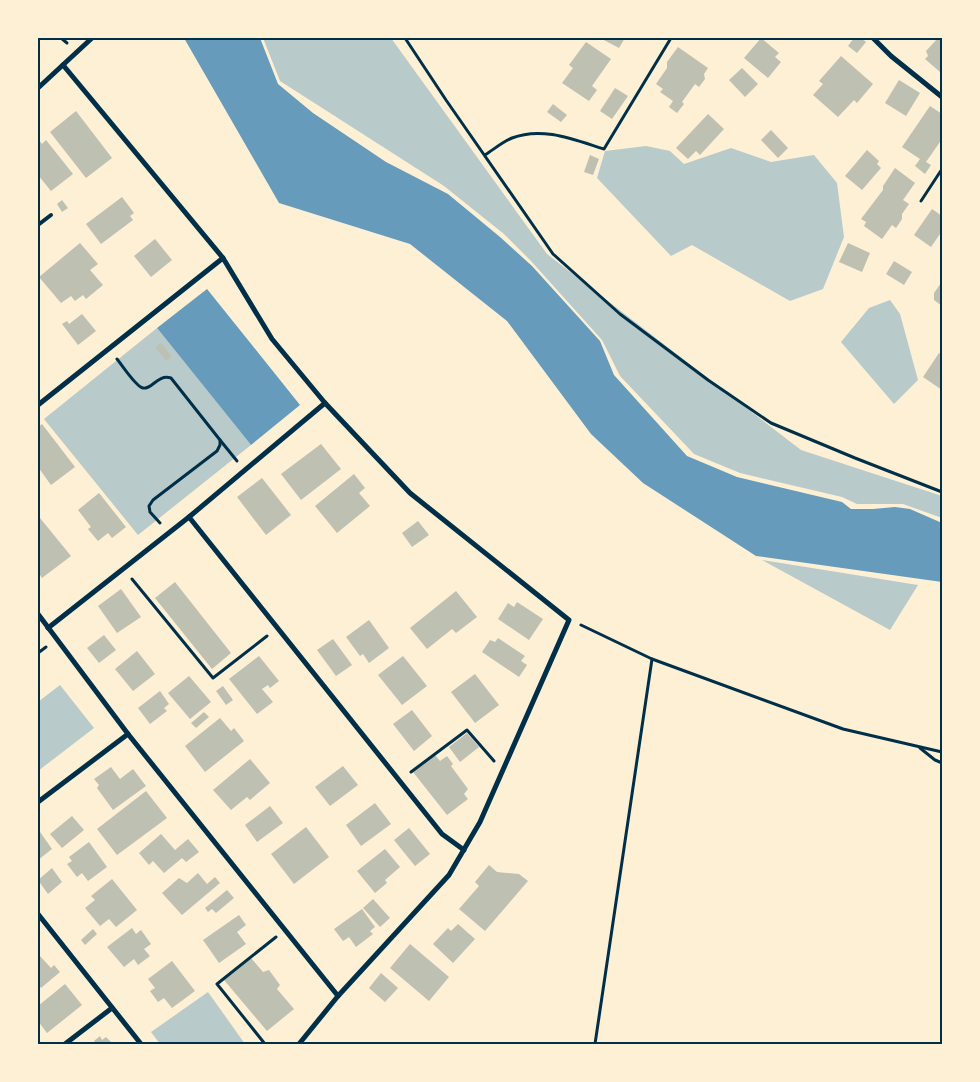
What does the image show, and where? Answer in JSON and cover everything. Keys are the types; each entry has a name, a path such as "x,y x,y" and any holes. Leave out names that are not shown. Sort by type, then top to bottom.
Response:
{"street":[{"path":"38,88 92,38"},
{"path":"873,38 891,56 942,97"},
{"path":"63,65 223,258 272,339 325,403 410,492 569,620 480,822 449,875 338,996 300,1044"},
{"path":"38,405 223,258"},
{"path":"48,628 189,517 325,403"},
{"path":"189,517 442,834 464,850"},
{"path":"38,614 128,734 338,996"},
{"path":"38,802 128,734"},
{"path":"38,914 140,1044"},
{"path":"65,1044 112,1008"}],"lane":[{"path":"38,223 51,215"}],"path":[{"path":"405,38 521,210 553,254 620,314 771,423 942,492"},
{"path":"485,155 511,138 534,133 563,136 604,149 671,38"},
{"path":"921,201 942,170"},
{"path":"109,348 137,385 143,388 146,388 159,378 165,376 171,378 244,470"},
{"path":"168,534 150,512 149,506 153,500 217,450 220,440"},
{"path":"124,568 213,678 278,628"},
{"path":"569,620 652,659 843,728 942,752"},
{"path":"595,1044 652,659"},
{"path":"400,781 467,730 502,770"},
{"path":"917,746 942,763"},
{"path":"265,1044 217,984 284,930"}],"shaded area":[{"path":"263,38 391,38 547,254 801,450 942,496 942,518 903,504 857,504 842,497 740,473 694,454 620,376 602,340 504,234 444,186 280,81"},
{"path":"646,146 670,151 684,164 731,148 771,162 814,155 837,183 844,237 823,289 790,301 692,245 671,256 597,178 605,151"},
{"path":"890,300 900,314 918,380 894,404 841,342 869,308"},
{"path":"157,328 251,445 138,535 44,419"},
{"path":"762,560 918,585 890,630"},
{"path":"60,685 94,728 38,771 38,702"},
{"path":"208,992 245,1044 160,1044 151,1032"}],"water":[{"path":"184,38 260,38 278,84 313,113 386,162 448,194 500,237 532,266 600,341 614,375 687,456 737,477 842,502 851,509 895,507 910,509 942,523 942,582 756,556 643,483 591,434 507,321 410,244 279,203"},
{"path":"207,289 300,405 251,445 157,328"}],"building":[{"path":"600,38 625,38 619,48"},
{"path":"761,38 779,53 775,57 781,62 768,78 744,58"},
{"path":"854,38 861,38 866,42 857,53 848,46"},
{"path":"938,38 942,38 942,69 940,72 925,59 928,56 926,51"},
{"path":"586,42 611,59 592,86 597,90 589,101 562,83 573,68 569,65"},
{"path":"678,47 708,68 704,74 705,79 699,87 695,84 682,102 684,104 677,113 669,107 673,101 660,92 663,89 656,84 667,68 667,62"},
{"path":"841,56 873,84 857,103 854,100 838,117 813,95 823,84 819,81"},
{"path":"742,68 758,84 745,97 729,80"},
{"path":"899,80 920,93 906,116 885,103"},
{"path":"615,88 628,96 612,119 600,111"},
{"path":"553,104 567,115 561,122 547,112"},
{"path":"930,106 942,114 942,139 926,162 931,165 925,174 915,166 920,159 902,147"},
{"path":"76,111 112,158 86,178 50,132"},
{"path":"708,114 724,129 700,155 696,151 688,159 676,148"},
{"path":"771,130 788,148 778,158 761,140"},
{"path":"38,139 42,144 46,140 73,174 51,191 38,175"},
{"path":"867,150 879,161 877,164 881,168 862,190 845,176"},
{"path":"590,155 599,159 593,175 584,172"},
{"path":"895,168 915,183 903,200 909,204 902,214 902,219 896,228 892,225 882,239 864,226 866,222 861,219 883,190 883,186"},
{"path":"122,197 134,213 130,216 133,220 101,244 86,224"},
{"path":"62,200 68,208 62,212 57,204"},
{"path":"932,209 942,216 942,231 931,247 914,235"},
{"path":"155,239 172,260 151,277 134,256"},
{"path":"80,243 98,264 90,270 103,285 86,299 83,295 75,301 71,296 61,303 39,277"},
{"path":"848,243 870,253 862,272 839,262"},
{"path":"894,261 912,272 904,285 886,274"},
{"path":"941,283 942,306 934,300 934,293"},
{"path":"82,314 96,331 78,345 62,324 67,321 69,324"},
{"path":"161,343 172,357 166,361 155,347"},
{"path":"939,353 942,355 942,390 923,377"},
{"path":"42,424 75,467 51,485 38,467 38,427"},
{"path":"321,444 341,469 301,500 281,474"},
{"path":"354,474 365,488 359,493 370,506 337,533 315,506"},
{"path":"262,478 291,515 266,535 237,497"},
{"path":"99,493 126,527 112,538 108,533 98,541 88,529 91,527 78,510"},
{"path":"40,518 71,556 42,578 38,572 38,520"},
{"path":"418,521 429,535 412,547 402,533"},
{"path":"175,582 231,653 212,669 155,598"},
{"path":"121,589 141,617 117,633 98,606"},
{"path":"456,591 477,617 456,633 452,629 427,649 410,628"},
{"path":"517,602 543,619 529,640 498,619 508,603 514,607"},
{"path":"369,620 389,648 369,663 363,654 360,656 346,637"},
{"path":"104,635 116,650 99,663 87,648"},
{"path":"498,638 525,656 521,661 527,665 519,677 482,652 490,640 495,642"},
{"path":"333,639 352,665 336,676 317,650"},
{"path":"137,651 155,674 133,691 115,669"},
{"path":"259,656 279,681 270,688 268,685 262,689 273,702 257,714 229,679"},
{"path":"403,656 427,686 402,705 378,675"},
{"path":"475,674 499,705 475,723 451,692"},
{"path":"189,676 211,702 190,719 168,693"},
{"path":"223,686 233,700 226,705 216,691"},
{"path":"160,691 169,704 164,708 167,711 150,724 138,708"},
{"path":"412,710 432,736 414,751 393,724"},
{"path":"204,712 209,717 196,728 191,723"},
{"path":"220,718 231,731 234,728 244,741 205,772 185,746"},
{"path":"467,733 479,747 460,762 449,747"},
{"path":"435,755 440,761 447,756 453,764 451,766 468,789 464,794 468,799 447,815 413,772"},
{"path":"250,759 270,783 250,800 247,797 231,810 213,790"},
{"path":"343,766 358,785 330,806 315,787"},
{"path":"111,767 120,779 133,769 146,786 113,810 97,788 99,785 94,779"},
{"path":"146,791 167,818 117,855 97,829"},
{"path":"375,803 391,824 361,846 346,825"},
{"path":"270,806 283,823 257,842 245,825"},
{"path":"72,816 84,830 62,848 50,834"},
{"path":"306,827 329,857 294,884 271,854"},
{"path":"409,828 430,854 415,866 394,840"},
{"path":"38,829 52,849 38,860"},
{"path":"161,834 175,850 188,839 199,852 186,862 182,858 164,873 153,861 149,865 139,853"},
{"path":"89,842 107,867 88,881 82,873 77,877 67,864 72,861 69,857"},
{"path":"385,849 400,867 385,880 387,883 375,893 357,871"},
{"path":"489,865 497,872 519,874 528,881 485,931 459,909 479,886 475,882"},
{"path":"52,868 62,882 48,894 38,880"},
{"path":"198,873 207,884 215,877 220,883 182,915 162,893 179,878 187,883"},
{"path":"112,879 137,910 116,927 109,919 100,926 85,908 95,900 91,896"},
{"path":"227,890 234,898 216,913 212,909 208,912 205,908"},
{"path":"373,899 390,918 380,927 363,908"},
{"path":"362,909 375,927 370,931 373,934 356,947 349,937 343,941 334,929"},
{"path":"239,915 246,925 237,932 246,944 219,963 203,940"},
{"path":"458,924 475,939 453,963 433,944 448,928 451,931"},
{"path":"132,928 136,934 141,930 151,944 144,949 150,956 138,965 134,959 124,967 107,947"},
{"path":"93,929 97,934 85,945 81,940"},
{"path":"410,944 449,977 429,1001 390,968"},
{"path":"40,956 51,968 54,965 60,972 41,988 38,984 38,958"},
{"path":"251,958 263,972 269,970 280,985 277,989 294,1009 267,1031 224,980"},
{"path":"172,961 195,991 172,1008 164,998 158,1002 150,991 155,988 148,979"},
{"path":"381,973 398,988 385,1002 369,988"},
{"path":"65,984 82,1005 47,1033 38,1021 38,1006"},
{"path":"100,1036 102,1040 106,1037 113,1044 96,1044 94,1041"}]}
